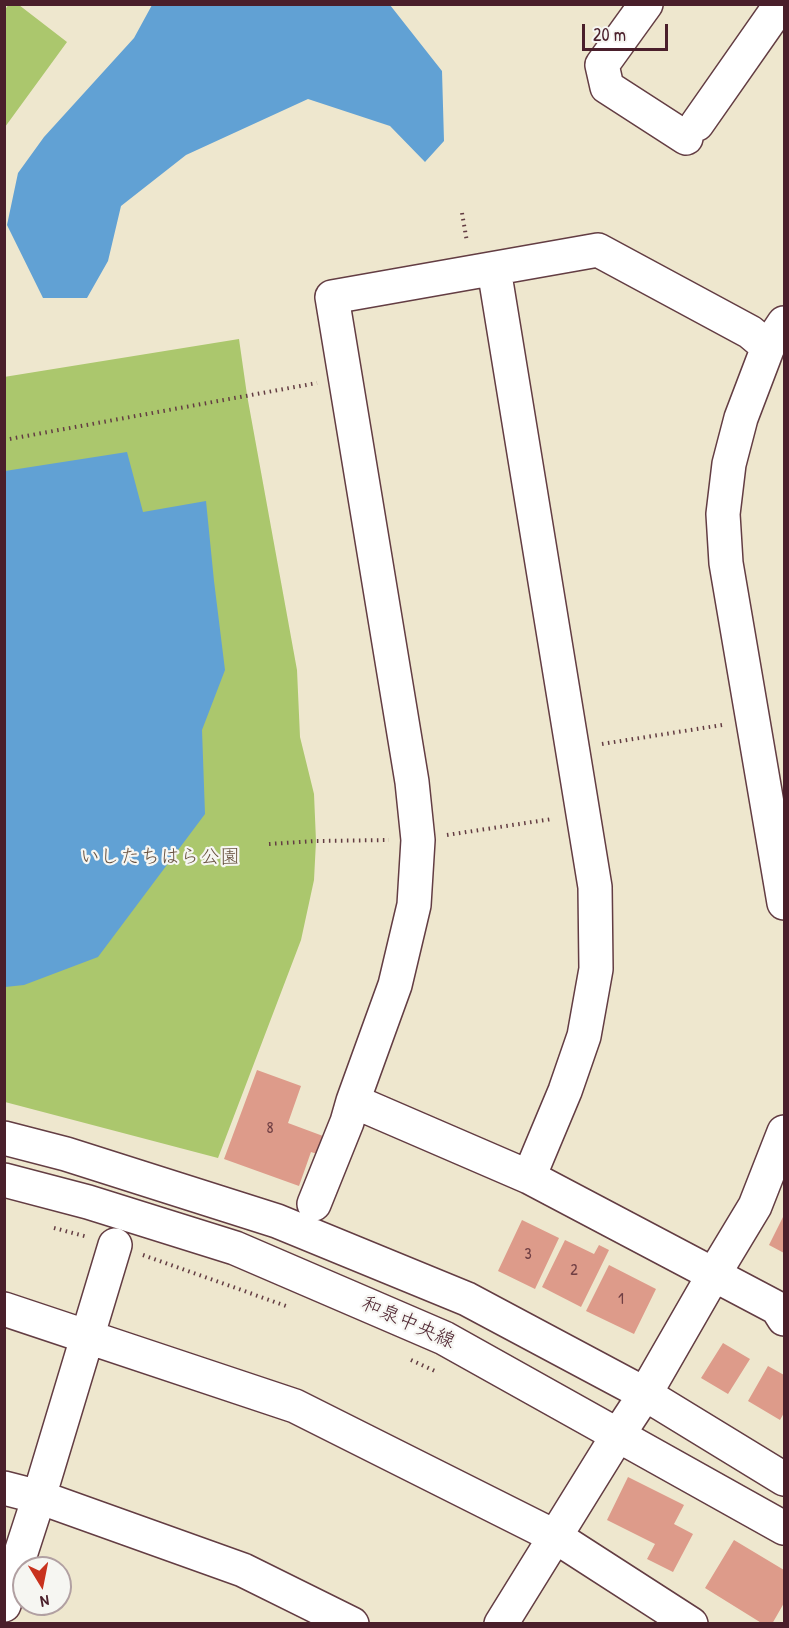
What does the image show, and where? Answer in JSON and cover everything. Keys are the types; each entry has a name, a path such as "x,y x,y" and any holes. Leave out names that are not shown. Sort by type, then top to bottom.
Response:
{"street":[{"path":"646,4 602,65 597,98 692,131 781,4"},
{"path":"314,1204 347,1122 395,985 414,905 418,840 410,771 332,297 598,250 750,332 776,335 741,418 729,464 723,514 726,562 784,903"},
{"path":"494,269 595,887 596,969 584,1035 565,1091 529,1177"},
{"path":"353,1101 529,1177 777,1308 784,1319"},
{"path":"501,1623 645,1394 755,1206 784,1132"},
{"path":"4,1138 66,1154 277,1221 467,1299 645,1394 784,1479"},
{"name":"和泉中央線","path":"4,1180 88,1202 235,1248 444,1338 784,1528"},
{"path":"4,1605 115,1245"},
{"path":"4,1310 295,1406 556,1536 691,1623"},
{"path":"4,1488 39,1497 243,1570 352,1623"}],"path":[{"path":"4,440 345,379"},
{"path":"572,749 732,723"},
{"path":"269,843 418,840 583,815"},
{"path":"49,1226 115,1245 294,1309"},
{"path":"401,1356 442,1375"}],"green space":[{"path":"9,4 19,5 67,42 5,127 4,11"},
{"name":"いしたちはら公園","path":"239,339 297,670 300,737 314,794 316,841 314,880 301,940 218,1158 5,1102 4,377"}],"water":[{"path":"152,5 390,5 442,71 444,141 425,162 390,126 308,99 186,155 121,206 108,261 87,298 43,298 7,225 18,173 44,137 134,38"},
{"path":"127,452 143,512 206,501 225,670 202,730 205,814 98,957 24,985 5,987 5,471"}],"building":[{"path":"257,1070 301,1086 288,1123 323,1136 317,1154 311,1152 299,1186 224,1159"},
{"path":"784,1215 784,1253 769,1245"},
{"path":"522,1220 559,1238 535,1289 498,1271"},
{"path":"565,1240 594,1254 599,1245 609,1250 581,1307 542,1287"},
{"path":"609,1265 656,1289 634,1334 586,1311"},
{"path":"723,1343 750,1359 728,1394 701,1378"},
{"path":"768,1366 784,1375 784,1413 780,1420 748,1401"},
{"path":"628,1477 684,1505 674,1524 693,1534 673,1572 647,1559 655,1544 607,1520"},
{"path":"734,1540 784,1570 784,1603 772,1624 763,1624 705,1588"}]}
